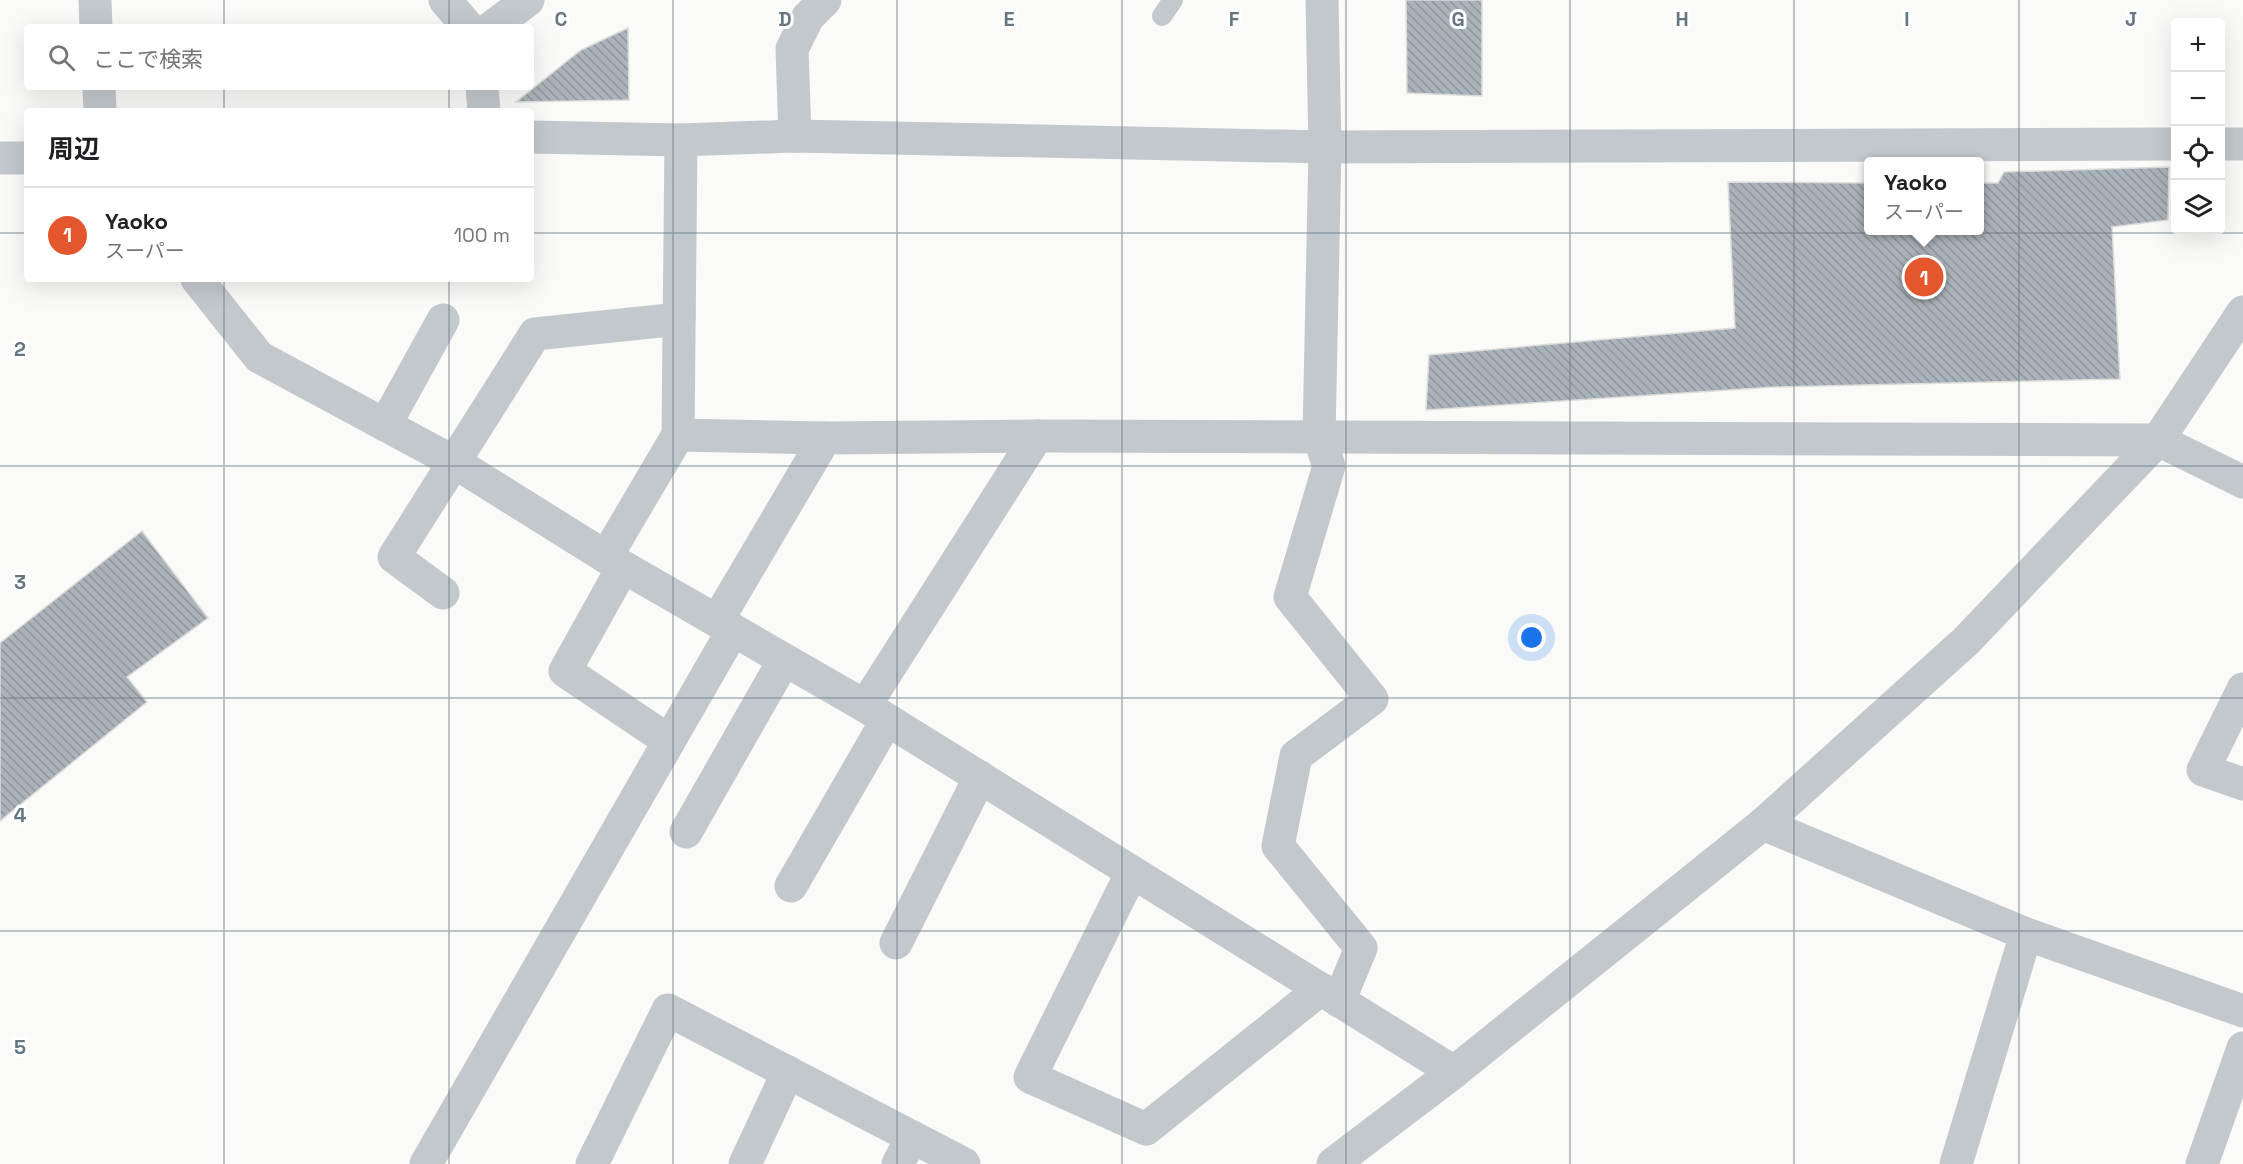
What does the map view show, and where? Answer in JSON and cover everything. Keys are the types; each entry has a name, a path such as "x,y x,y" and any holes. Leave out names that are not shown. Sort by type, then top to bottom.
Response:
{"street":[{"path":"95,0 96,24"},
{"path":"445,0 465,24"},
{"path":"496,24 528,0"},
{"path":"795,136 792,49 808,17 825,0"},
{"path":"1132,872 1030,1077 1146,1129 1330,995 1361,948 1278,846 1296,756 1372,699 1290,597 1329,466 1319,437 1324,147 1322,1"},
{"path":"99,90 100,108"},
{"path":"482,90 484,108"},
{"path":"534,138 681,140 795,136 1324,147 2171,144"},
{"path":"669,741 565,671 614,562 678,435 681,140"},
{"path":"2225,144 2243,144"},
{"path":"0,158 24,158"},
{"path":"199,282 259,357 454,462 614,562 876,713 1454,1072"},
{"path":"1334,1164 1454,1072 1763,824 1966,641 2158,440 2243,312"},
{"path":"443,593 394,557 535,334 679,319"},
{"path":"385,425 443,320"},
{"path":"678,435 825,438 1037,436 2158,440 2243,482"},
{"path":"791,886 876,713 1037,436"},
{"path":"426,1164 669,741 725,625 825,438"},
{"path":"686,832 784,660"},
{"path":"2243,689 2203,770 2243,784"},
{"path":"896,944 980,777"},
{"path":"1763,824 2026,934 2243,1011"},
{"path":"1956,1164 2026,934"},
{"path":"592,1164 668,1010 788,1072 905,1150 964,1164"},
{"path":"2202,1164 2243,1048"},
{"path":"745,1164 788,1072"}],"lane":[{"path":"1162,16 1173,0"}],"building":[{"path":"1406,0 1482,0 1482,96 1407,93"},
{"path":"628,28 629,100 516,102 534,90 534,88 581,50"},
{"path":"2169,167 2168,220 2112,227 2120,379 1774,387 1426,410 1429,355 1735,328 1728,182 1864,183 1864,235 1984,235 1984,183 1998,183 2004,172"},
{"path":"142,531 208,618 127,677 147,702 0,821 0,643"}],"place":[{"name":"Yaoko","path":"1924,277"}]}
